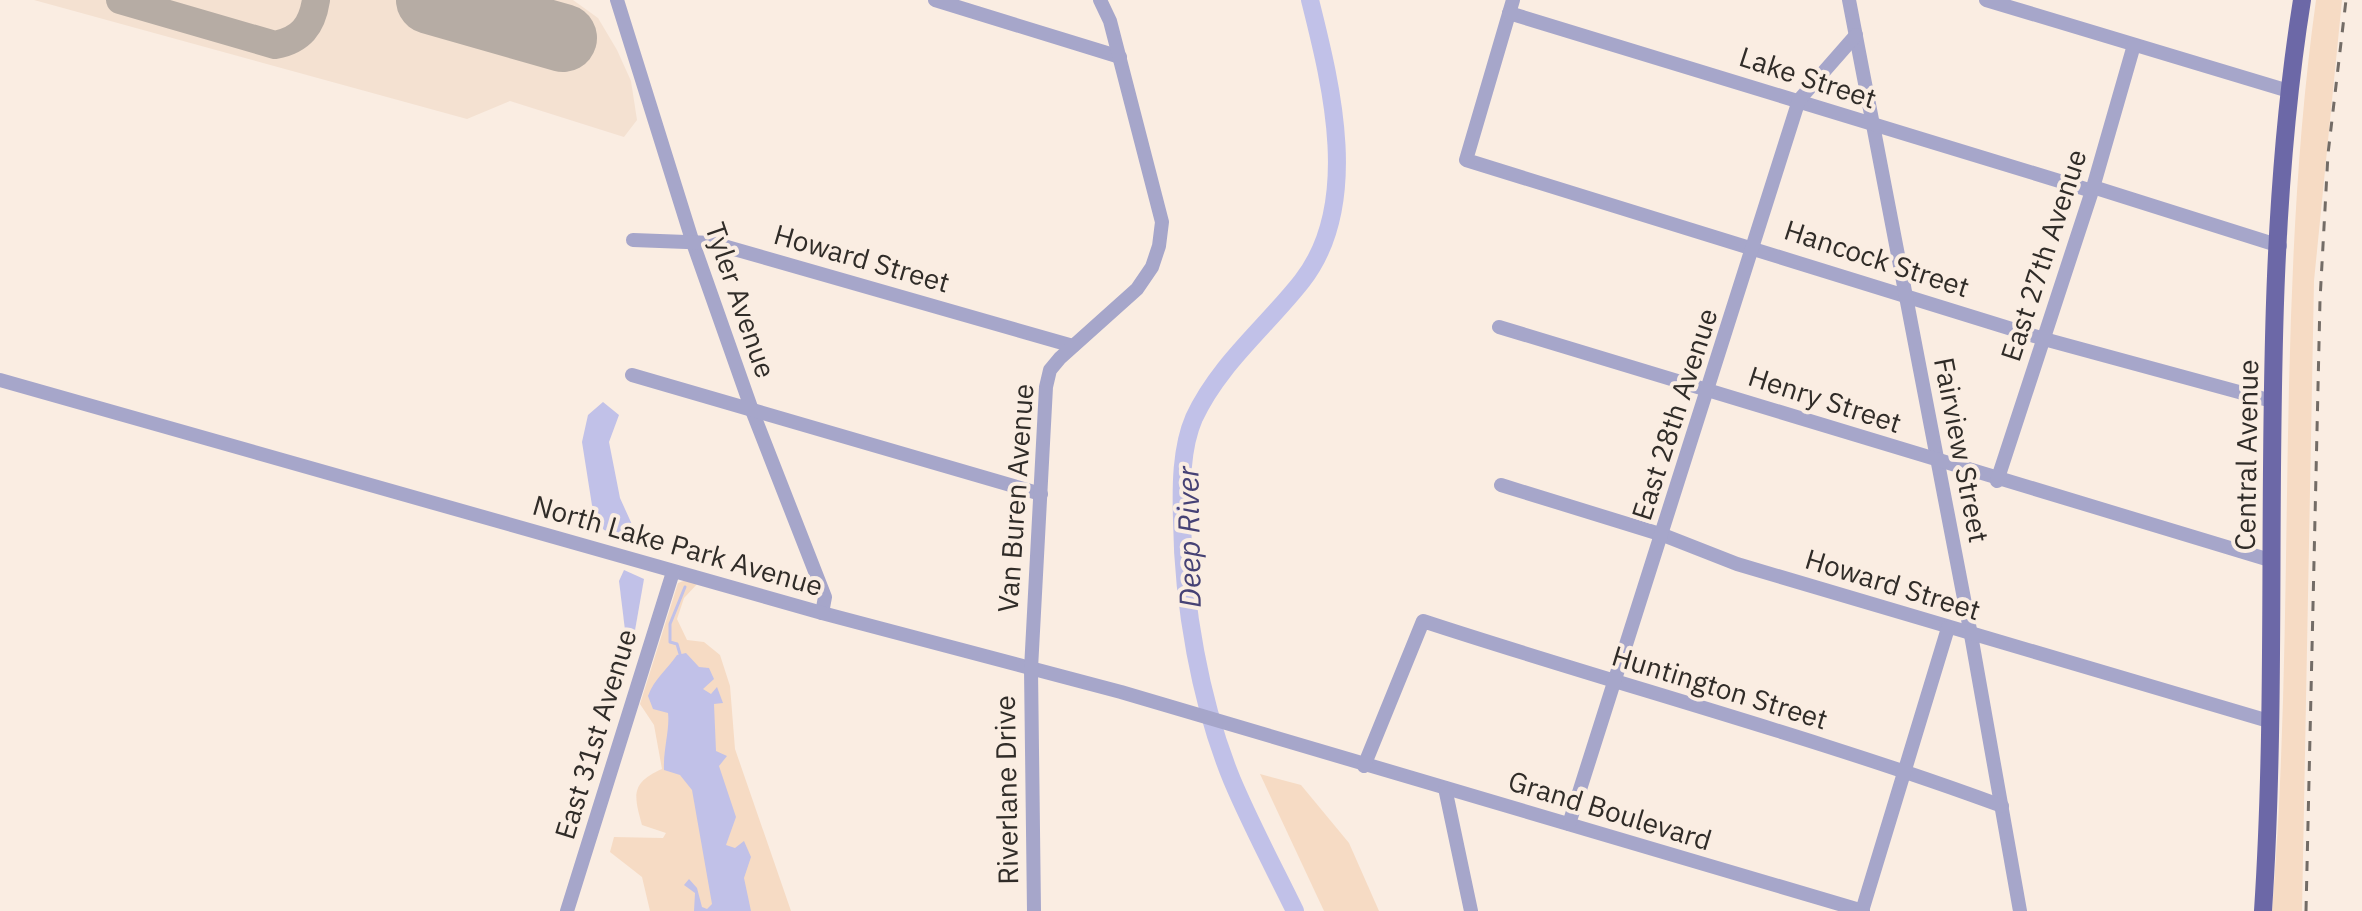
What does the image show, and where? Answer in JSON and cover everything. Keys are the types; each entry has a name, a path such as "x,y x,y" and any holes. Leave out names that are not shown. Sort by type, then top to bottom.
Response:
{"main road":[{"name":"Central Avenue","path":"2263,911 2272,722 2272,401 2289,91 2302,0"}],"street":[{"name":"Tyler Avenue","path":"617,0 693,243 753,413 825,597 822,613"},
{"path":"935,0 1120,57"},
{"name":"Van Buren Avenue","path":"1031,669 1046,387 1050,370 1137,289 1152,267 1162,222 1120,57 1100,0"},
{"name":"Fairview Street","path":"1849,0 1971,635 2020,911"},
{"path":"1986,0 2289,91"},
{"name":"Lake Street","path":"1511,7 1875,126 2280,246"},
{"name":"Hancock Street","path":"1511,7 1466,160 2044,339 2272,401"},
{"name":"East 28th Avenue","path":"1569,824 1799,100 1856,35"},
{"name":"East 27th Avenue","path":"1997,481 2092,189 2134,45"},
{"name":"Howard Street","path":"633,240 713,243 1073,346"},
{"name":"Henry Street","path":"1499,327 1709,389 1997,481 2273,561"},
{"path":"632,375 753,413 1041,494"},
{"name":"North Lake Park Avenue","path":"0,380 673,572 1121,692 1343,757"},
{"name":"Howard Street","path":"1501,485 1663,535 1737,564 2272,722"},
{"name":"East 31st Avenue","path":"567,911 673,572"},
{"name":"Huntington Street","path":"1364,766 1423,621 1615,684 1905,770 2002,806"},
{"path":"1862,911 1948,628"},
{"name":"Riverlane Drive","path":"1031,669 1034,911"},
{"name":"Grand Boulevard","path":"1343,757 1364,766 1862,911"},
{"path":"1445,788 1471,911"}],"shaded area":[{"path":"34,0 573,0 598,18 617,50 631,81 637,120 624,137 510,101 467,119"},
{"path":"2316,0 2342,0 2314,281 2302,911 2272,911 2284,683 2295,227 2303,113"},
{"path":"686,580 699,582 684,598 677,619 687,640 704,642 720,655 730,686 735,749 791,911 650,911 642,877 610,852 614,837 663,838 666,833 642,825 637,806 640,785 662,769 654,725 640,704 678,583"},
{"path":"1260,774 1301,785 1349,843 1379,911 1324,911"}],"water":[{"path":"603,402 619,415 609,442 620,498 639,540 604,530 594,518 582,442 588,415"},
{"path":"624,570 644,579 634,636 625,630 619,581"},
{"path":"686,653 699,667 709,668 714,679 703,689 711,694 717,687 723,703 714,704 716,751 727,756 719,766 736,817 726,845 735,848 744,841 751,857 744,878 751,911 694,911 695,893 684,885 689,879 697,888 702,907 707,909 712,904 692,790 680,775 664,770 668,713 653,709 648,696 677,655"}],"waterway":[{"name":"Deep River","path":"1295,911 1239,797 1202,686 1186,585 1182,494 1186,442 1204,398 1230,363 1302,281 1320,250 1332,216 1336,180 1333,106 1310,0"},
{"path":"680,654 677,644 670,642 670,624 685,587"}],"taxiway":[{"path":"120,0 275,45 292,40 304,30 312,17 316,0"}],"runway":[{"path":"430,0 563,38"}],"railway":[{"path":"2306,911 2320,300 2328,154 2346,0"}]}
